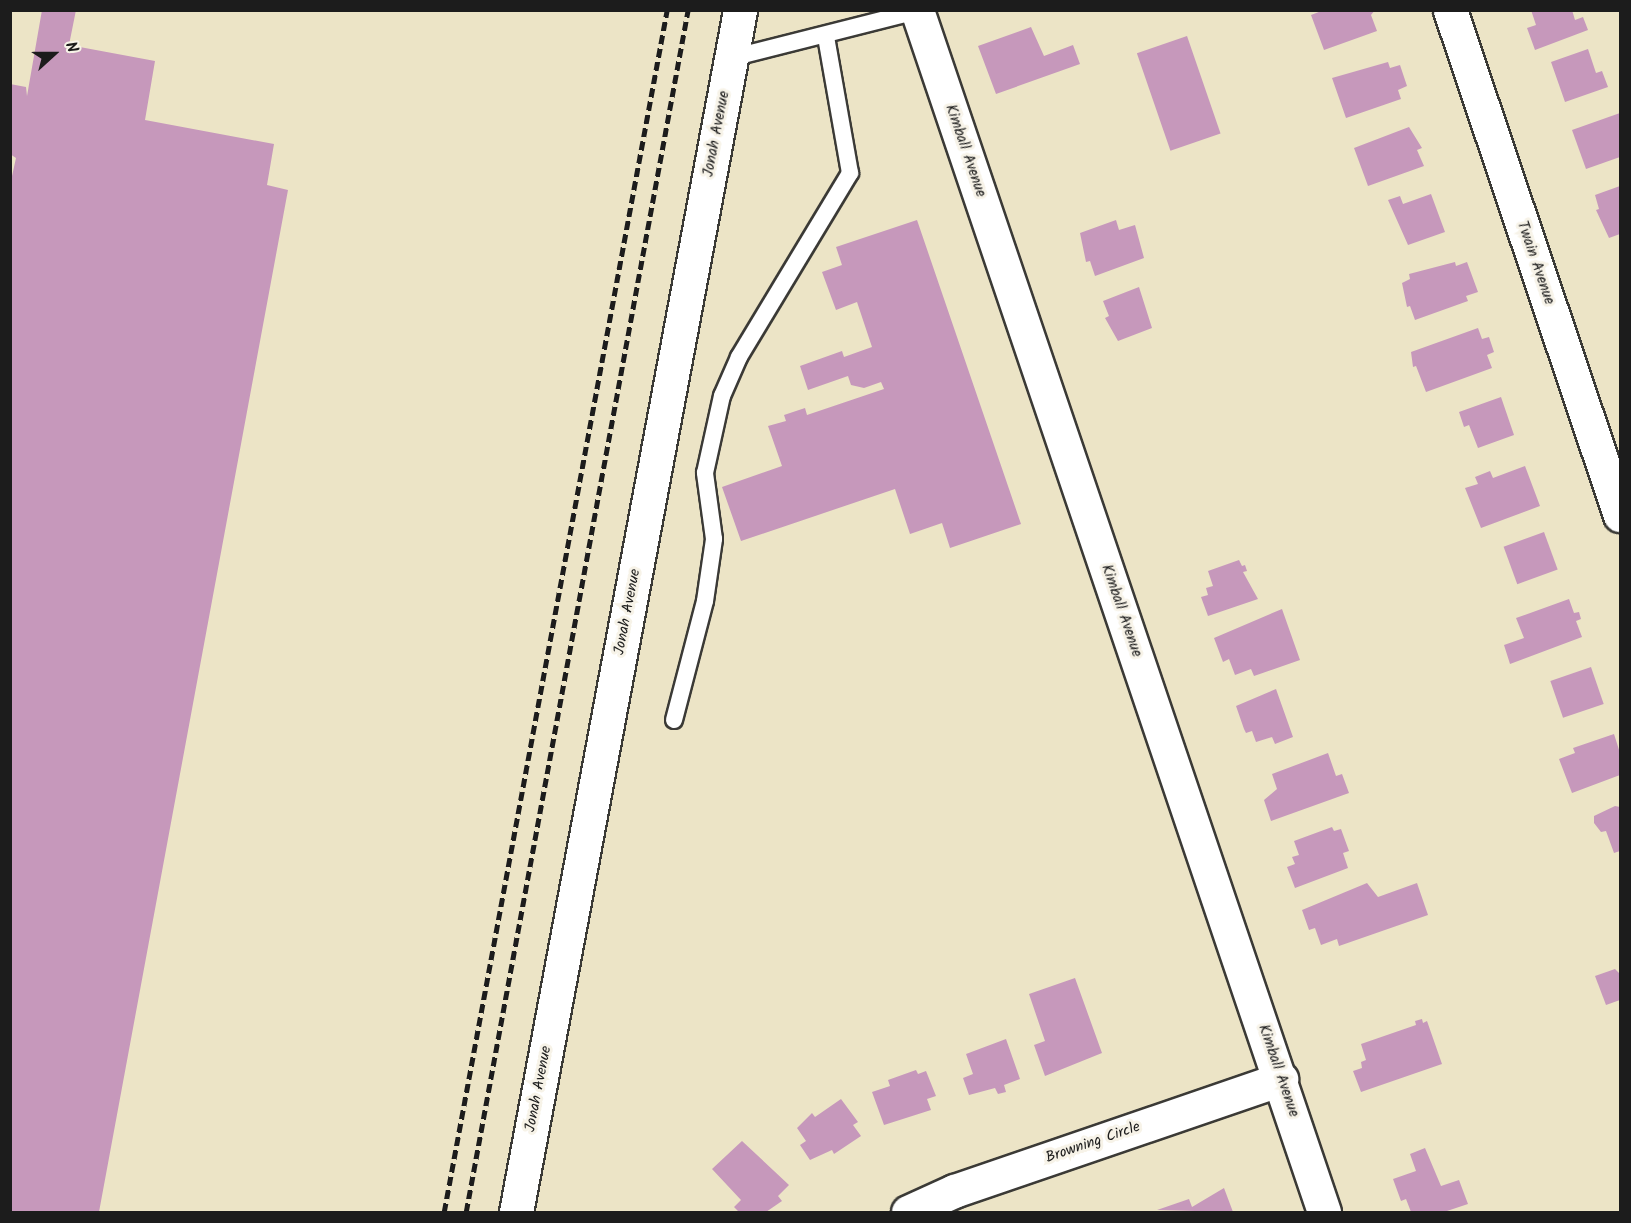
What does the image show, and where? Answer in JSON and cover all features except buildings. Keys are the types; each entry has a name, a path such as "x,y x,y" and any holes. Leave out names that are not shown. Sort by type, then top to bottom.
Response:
{"street":[{"name":"Jonah Avenue","path":"516,1212 740,10"},
{"name":"Twain Avenue","path":"1450,10 1620,515"},
{"name":"Kimball Avenue","path":"918,11 1281,1079 1324,1212"},
{"name":"Browning Circle","path":"908,1212 954,1191 1281,1079"}],"lane":[{"path":"731,58 826,37 918,11"},
{"path":"674,720 705,602 714,539 705,473 722,396 738,357 850,173 826,37"}],"railway":[{"path":"444,1212 667,10"},
{"path":"466,1212 688,10"}]}
